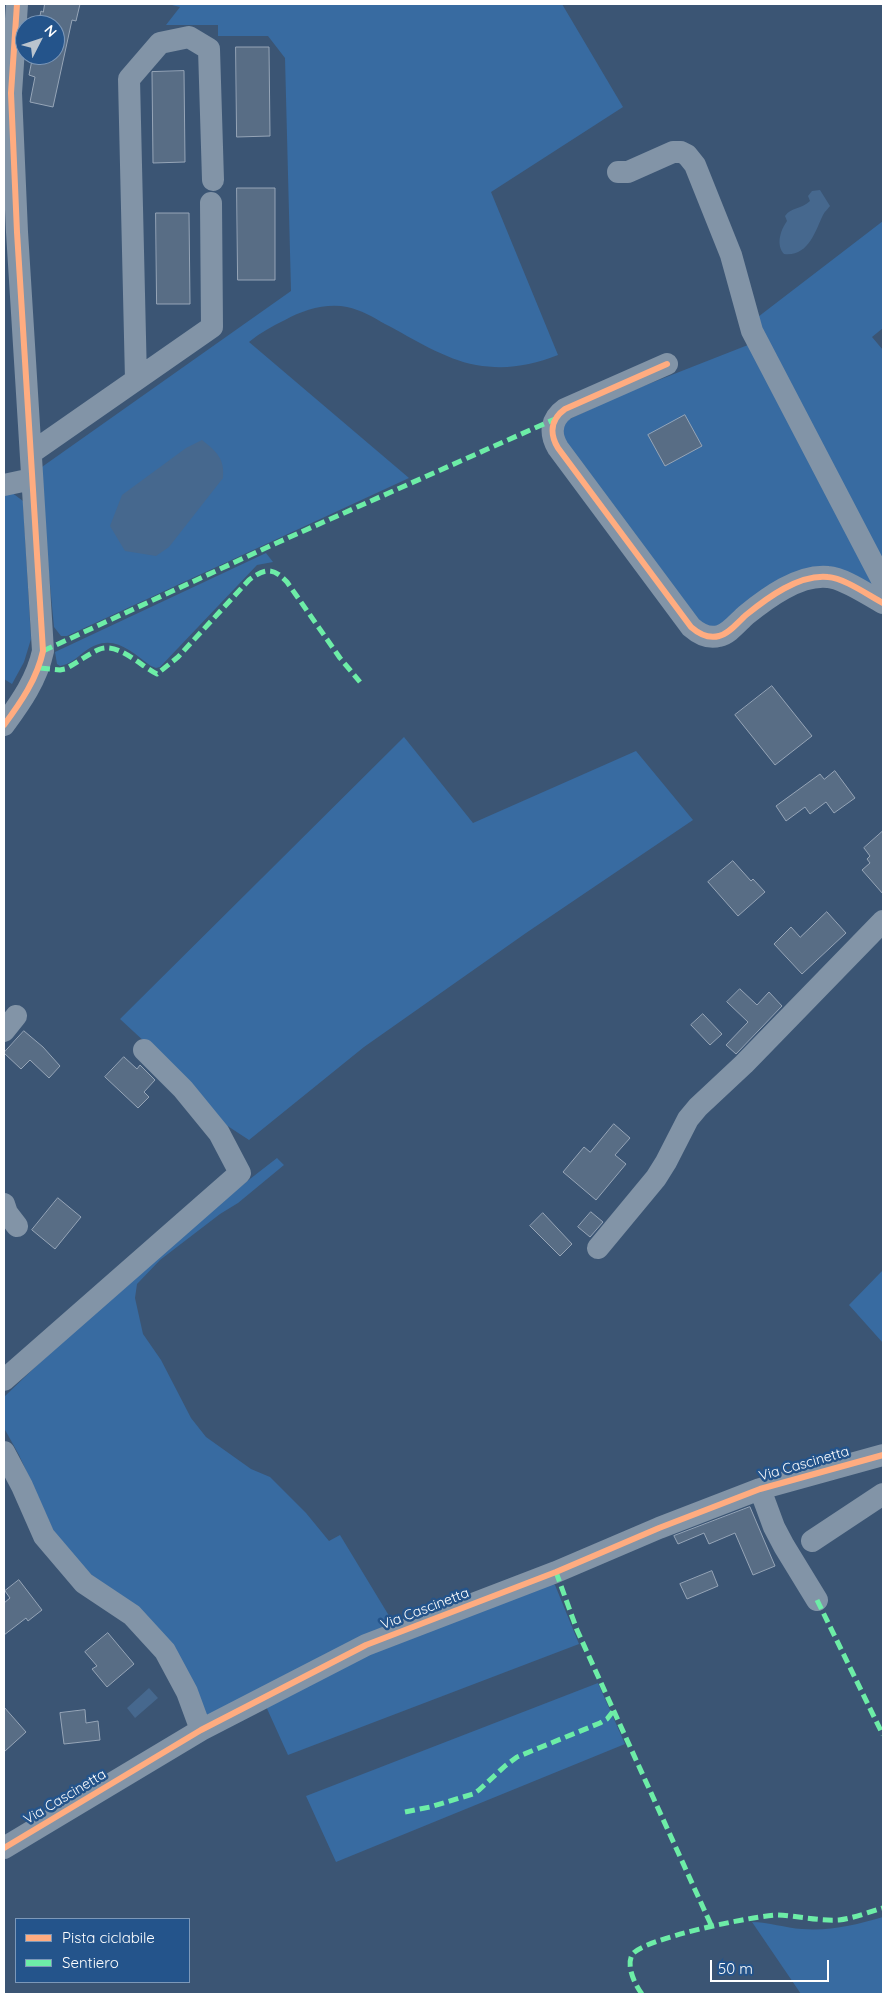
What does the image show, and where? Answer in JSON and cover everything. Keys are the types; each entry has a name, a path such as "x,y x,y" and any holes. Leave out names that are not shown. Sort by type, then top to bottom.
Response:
{"street":[{"path":"4,725 40,668 43,651 17,242 11,93 17,4"},
{"path":"136,380 129,79 160,43 189,37 209,49 213,180"},
{"path":"618,172 628,172 673,152 681,152 692,159 731,255 752,331 883,582"},
{"path":"30,453 212,327 211,203"},
{"path":"667,364 565,409 555,419 552,430 554,442 558,448 691,627 704,635 717,636 723,634 777,593 816,577 826,576 838,579 883,603"},
{"path":"4,485 32,479"},
{"path":"598,1248 656,1178 688,1119 698,1107 744,1064 883,921"},
{"path":"4,1380 240,1173 219,1133 183,1089 144,1050"},
{"path":"4,1204 7,1213 17,1226"},
{"path":"4,1452 22,1486 44,1536 84,1582 132,1615 166,1651 187,1692 201,1730"},
{"name":"Via Cascinetta","path":"4,1848 201,1730 366,1645 556,1572 658,1528 760,1489 883,1454"},
{"path":"760,1489 784,1546 817,1600"},
{"path":"812,1541 883,1494"}],"shaded area":[{"path":"168,4 562,4 623,107 491,192 558,355 517,366 476,365 441,353 362,312 339,306 307,310 271,327 249,342 409,478 67,636 61,636 54,627 39,469 291,291 285,58 268,36 218,36 218,25 166,25 180,7"},
{"path":"820,190 830,206 823,215 810,242 799,252 784,254 780,242 782,229 787,221 785,216 790,211 810,201 808,196 812,191"},
{"path":"883,221 883,328 872,337 883,350 883,572 754,320"},
{"path":"753,343 875,577 871,591 831,570 725,628 702,630 564,450 559,424 618,396"},
{"path":"202,440 219,456 223,466 223,478 169,547 156,556 125,551 110,526 122,495 186,448"},
{"path":"4,490 11,492 23,501 31,639 24,662 12,684 4,679"},
{"path":"266,553 273,562 257,565 160,667 151,666 127,649 111,643 94,646 67,664 60,666 57,664 55,652"},
{"path":"404,737 473,823 636,751 693,820 526,933 364,1047 249,1140 220,1121 174,1069 120,1019"},
{"path":"277,1158 284,1165 238,1203 220,1214 160,1260 137,1284 135,1298 143,1334 161,1360 191,1418 206,1437 251,1469 270,1477 306,1513 329,1541 340,1535 394,1624 206,1718 99,1582 78,1562 54,1532 19,1455 4,1428 4,1397 81,1323 192,1224"},
{"path":"883,1270 883,1343 849,1305"},
{"path":"550,1582 555,1585 579,1644 288,1755 264,1702 315,1676"},
{"path":"598,1683 625,1744 336,1862 306,1796"},
{"path":"149,1688 158,1698 135,1718 127,1708"},
{"path":"883,1917 883,1994 801,1994 752,1922 796,1928 823,1929 853,1925"}],"building":[{"path":"45,4 80,4 76,21 72,20 65,52 65,15 40,15 41,11 43,12"},
{"path":"236,47 269,47 270,136 237,137"},
{"path":"31,65 62,65 53,107 30,102 35,77 29,75"},
{"path":"184,71 185,162 153,163 152,72"},
{"path":"237,188 275,188 275,280 238,280"},
{"path":"156,213 189,213 190,304 157,304"},
{"path":"685,415 702,446 665,466 648,435"},
{"path":"772,686 812,736 775,765 735,715"},
{"path":"835,771 855,798 834,813 826,802 810,814 805,807 786,821 776,806 820,774 824,779"},
{"path":"883,831 883,894 862,870 870,863 867,859 870,856 864,848"},
{"path":"733,861 751,881 753,879 765,892 738,916 708,882"},
{"path":"827,912 846,933 802,974 774,944 791,927 800,937"},
{"path":"740,989 757,1005 769,992 782,1006 736,1054 726,1045 748,1022 727,1002"},
{"path":"703,1014 722,1034 710,1045 691,1025"},
{"path":"24,1031 43,1047 60,1066 49,1078 30,1060 21,1069 4,1053"},
{"path":"124,1057 137,1069 140,1065 155,1080 144,1092 149,1097 138,1108 105,1077"},
{"path":"614,1124 630,1138 615,1155 626,1164 596,1200 563,1172 584,1147 590,1152"},
{"path":"58,1198 81,1217 55,1249 32,1230"},
{"path":"591,1212 603,1222 590,1237 578,1227"},
{"path":"543,1213 572,1244 560,1256 530,1226"},
{"path":"750,1507 775,1566 753,1575 735,1533 709,1544 704,1533 678,1544 674,1536"},
{"path":"712,1571 718,1586 687,1599 680,1584"},
{"path":"19,1580 42,1610 28,1621 26,1618 4,1635 4,1603 10,1598 5,1591"},
{"path":"108,1633 134,1664 107,1687 92,1669 97,1666 85,1652"},
{"path":"4,1707 26,1732 4,1752"},
{"path":"85,1710 86,1723 98,1721 100,1740 64,1744 60,1713"}],"marked path":[{"path":"43,651 272,545 555,419"},
{"path":"40,668 65,669 96,651 107,648 130,656 157,674 178,657 249,580 264,571 269,571 282,577 287,582 340,658 360,682"},
{"path":"556,1572 577,1630 712,1927"},
{"path":"817,1600 883,1735"},
{"path":"405,1812 430,1807 473,1794 517,1757 600,1723 607,1719 614,1710"},
{"path":"642,1994 632,1975 630,1959 640,1949 655,1942 725,1923 766,1916 778,1915 839,1920 883,1908"}],"cycle path":[{"path":"4,725 33,681 43,651 17,232 11,93 17,4"},
{"path":"667,364 565,409 554,422 553,437 558,448 691,627 700,634 707,636 723,635 754,608 784,588 806,579 817,577 841,580 883,603"},
{"path":"4,1848 201,1730 366,1645 556,1572 659,1528 760,1489 883,1455"}]}
